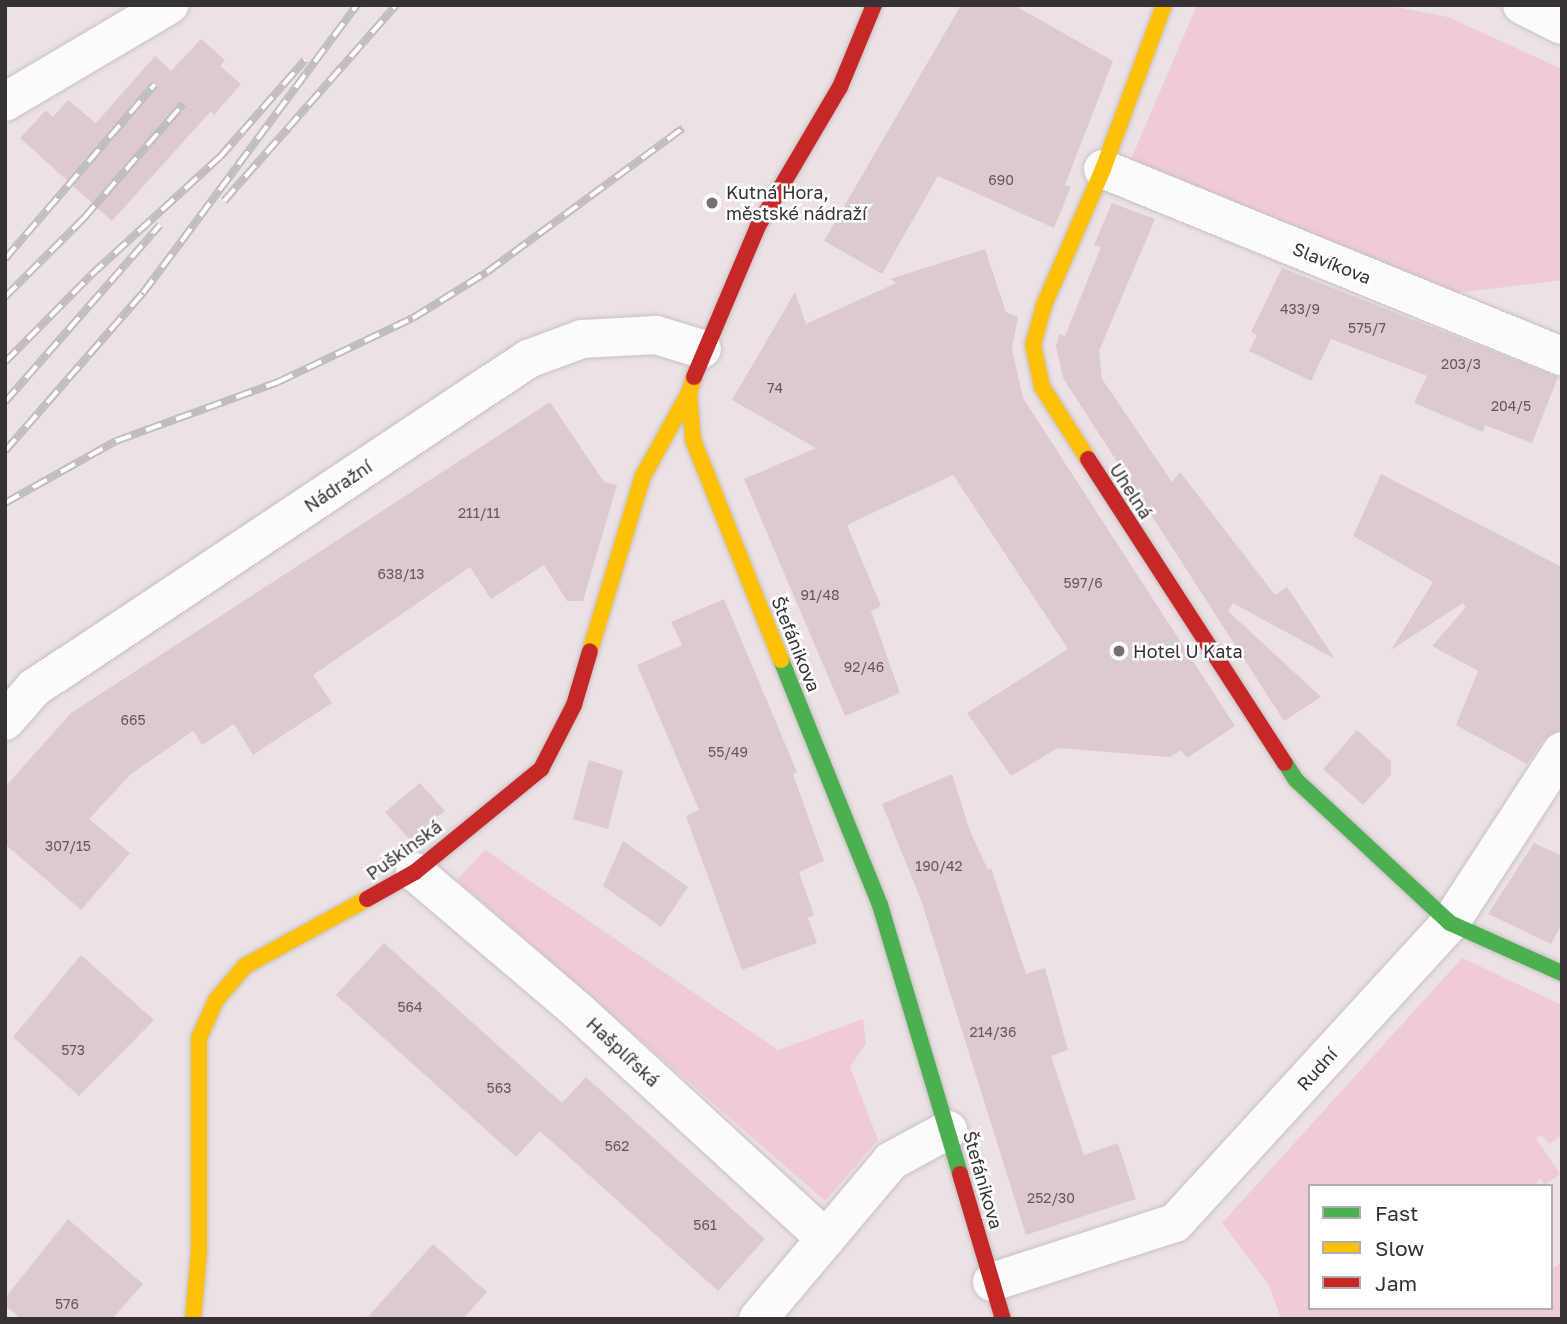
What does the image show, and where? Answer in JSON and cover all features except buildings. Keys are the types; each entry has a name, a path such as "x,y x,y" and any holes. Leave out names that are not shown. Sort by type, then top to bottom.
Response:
{"street":[{"path":"5,102 169,5"},
{"name":"Štefánikova","path":"874,5 841,87 758,226 702,349 690,393 693,440 880,905 1003,1319"},
{"name":"Uhelná","path":"1164,5 1103,169 1044,305 1033,345 1042,387 1296,780 1450,923 1562,973"},
{"path":"1522,5 1562,24"},
{"name":"Slavíkova","path":"1103,169 1562,356"},
{"name":"Nádražní","path":"5,721 34,688 528,359 582,338 656,335 702,349"},
{"name":"Puškinská","path":"193,1319 199,1252 199,1038 216,1000 245,966 415,872 541,769 559,740 600,624 643,476 690,393"},
{"name":"Rudní","path":"992,1282 1175,1223 1450,923 1562,751"},
{"name":"Hašplířská","path":"415,872 578,1010 826,1239"},
{"path":"758,1319 891,1161 948,1130"}],"shaded area":[{"path":"1197,5 1386,5 1448,17 1562,69 1562,280 1456,293 1131,159"},
{"path":"485,850 778,1050 863,1019 866,1044 850,1067 878,1140 825,1201 457,880"},
{"path":"1462,958 1562,1005 1562,1135 1549,1144 1541,1135 1536,1138 1560,1174 1546,1184 1539,1178 1537,1184 1308,1184 1308,1310 1553,1310 1553,1268 1561,1263 1562,1319 1281,1319 1269,1285 1222,1223"}],"railway":[{"path":"5,451 143,293 357,5"},
{"path":"224,201 396,5"},
{"path":"5,362 91,275 220,157 305,60"},
{"path":"5,259 155,84"},
{"path":"5,297 84,218 183,104"},
{"path":"5,503 116,441 278,382 413,318 487,272 683,128"},
{"path":"5,402 160,225"}],"traffic: fast":[{"path":"781,660 880,905 960,1174"},
{"path":"1285,763 1296,780 1450,923 1562,973"}],"traffic: slow":[{"path":"1088,459 1042,387 1033,345 1044,305 1103,169 1164,5"},
{"path":"694,377 689,393 693,440 781,660"},
{"path":"590,651 643,476 689,393"},
{"path":"193,1319 199,1252 199,1038 216,1000 245,966 367,899"}],"traffic: jam":[{"path":"694,377 758,226 840,87 874,5"},
{"path":"1088,459 1285,763"},
{"path":"367,899 415,872 541,769 574,705 590,651"},
{"path":"960,1174 1003,1319"}],"place":[{"name":"Kutná Hora, městské nádraží","path":"712,203"},
{"name":"Hotel U Kata","path":"1119,651"}]}
